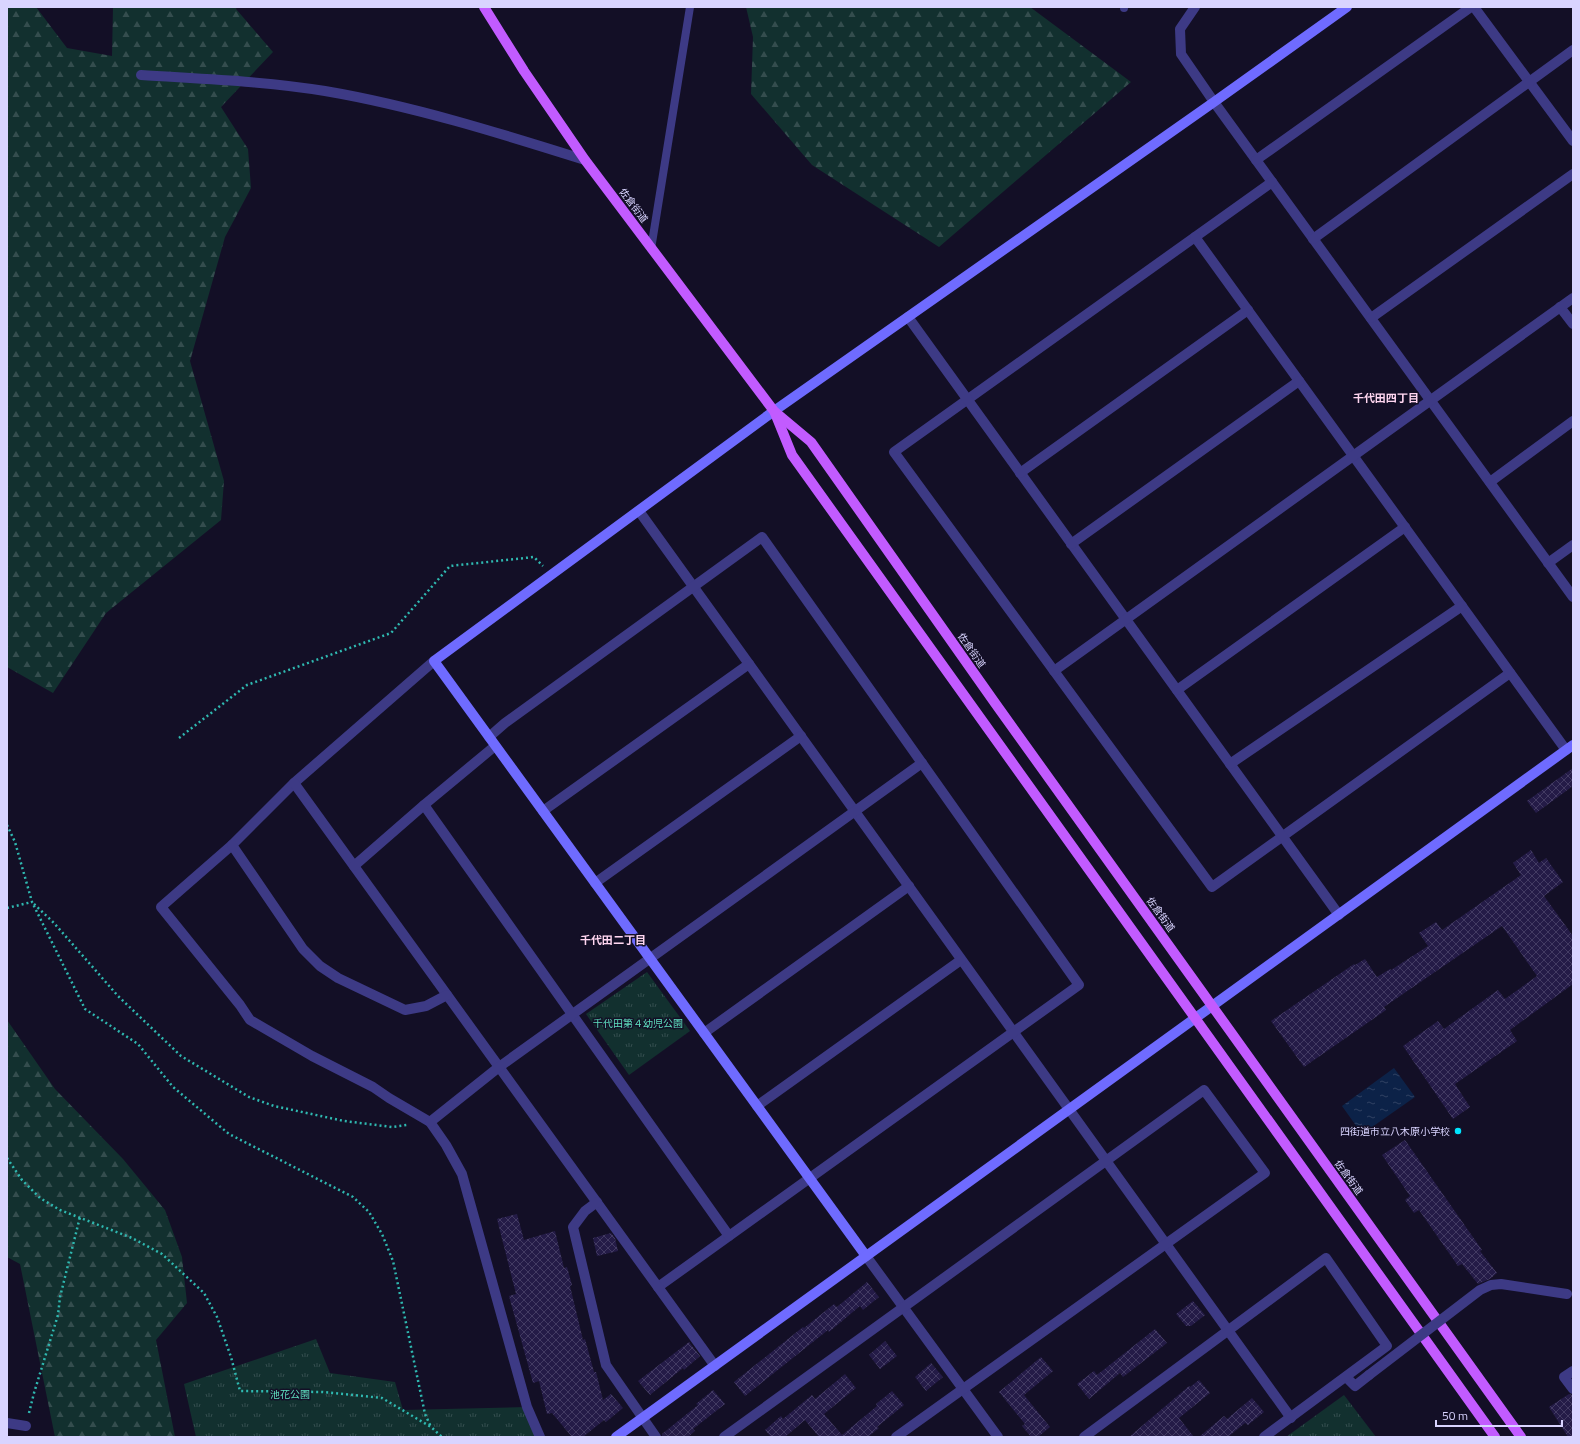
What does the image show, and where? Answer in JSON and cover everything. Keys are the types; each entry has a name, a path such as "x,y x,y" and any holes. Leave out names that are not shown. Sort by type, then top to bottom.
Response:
{"main road":[{"name":"佐倉街道","path":"484,7 524,71 584,160 774,411 811,442 1000,710 1521,1437"},
{"name":"佐倉街道","path":"774,411 792,455 1495,1437"}],"street":[{"path":"1195,7 1180,29 1181,54 1313,239 1573,596"},
{"path":"540,1437 527,1407 462,1174 430,1122 389,1098 374,1087 312,1056 250,1020 235,999 161,907 232,845 294,783 434,661 774,411 1347,7"},
{"path":"1256,160 1471,7"},
{"path":"1474,7 1573,141"},
{"path":"1313,239 1573,50"},
{"path":"141,75 245,82 324,91 380,102 472,125 584,160"},
{"path":"1371,318 1573,174"},
{"path":"1272,182 894,452 1212,888 1510,673"},
{"path":"616,1437 1569,748 1510,673 1195,237"},
{"path":"1054,671 1573,298"},
{"path":"1560,307 1573,324"},
{"path":"1020,473 1248,310"},
{"path":"908,317 1339,915"},
{"path":"1071,544 1299,381"},
{"path":"1490,482 1573,421"},
{"path":"639,511 1291,1418"},
{"path":"1177,690 1404,527"},
{"path":"354,866 424,805 492,741 511,718 762,537 1079,985 658,1287"},
{"path":"1548,563 1573,545"},
{"path":"1230,764 1462,606"},
{"path":"434,661 998,1437"},
{"path":"543,811 749,664"},
{"path":"595,883 801,736"},
{"path":"430,1122 500,1067 922,763"},
{"path":"294,783 715,1366"},
{"path":"424,805 729,1236"},
{"path":"232,845 303,949 320,966 338,978 405,1010 426,1006 447,995"},
{"path":"704,1033 909,886"},
{"path":"757,1106 962,960"},
{"path":"724,1437 1204,1090 1265,1173 896,1437"},
{"path":"597,1202 585,1211 573,1227 606,1365 656,1437"},
{"path":"1084,1437 1326,1258 1387,1346 1264,1437"},
{"path":"1346,1377 1355,1386 1480,1290 1491,1285 1502,1284 1570,1294"},
{"path":"1573,1371 1564,1377 1573,1389"},
{"path":"7,1423 26,1426"}],"lane":[{"path":"651,249 690,7"}],"path":[{"path":"179,738 247,685 391,633 450,566 534,557 552,574"},
{"path":"7,825 15,842 32,902 85,1009 138,1044 173,1087 229,1134 353,1198 369,1212 382,1234 393,1261 425,1414 432,1427"},
{"path":"7,908 32,902"},
{"path":"32,902 54,923 118,996 182,1056 249,1097 274,1106 344,1121 392,1127 407,1125"},
{"path":"7,1158 22,1180 40,1198 60,1210 132,1238 162,1254 204,1293 217,1317 231,1356 240,1391 323,1392 382,1398 432,1427 442,1437"},
{"path":"26,1426 34,1393 58,1315 60,1297 80,1217"}],"green space":[{"path":"7,7 36,7 67,48 112,56 113,7 237,7 236,9 273,52 221,107 248,149 251,188 225,237 190,361 224,481 221,520 106,613 53,693 7,667"},
{"path":"746,7 1030,7 1131,82 939,247 812,165 751,94 753,37"},
{"name":"千代田第４幼児公園","path":"647,972 690,1031 629,1075 586,1014"},
{"path":"7,1020 55,1089 123,1159 165,1210 182,1257 187,1303 156,1340 175,1437 55,1437 20,1264 7,1257"},
{"name":"池花公園","path":"316,1339 330,1373 395,1382 403,1410 527,1407 540,1437 196,1437 184,1384"},
{"path":"1344,1395 1376,1437 1286,1437"}],"water":[{"path":"1394,1068 1415,1097 1362,1134 1342,1106"}],"building":[{"path":"1573,768 1573,786 1536,813 1527,801"},
{"path":"1531,850 1539,863 1546,858 1563,882 1544,896 1573,936 1573,984 1510,1030 1517,1041 1455,1084 1470,1107 1453,1119 1403,1046 1438,1021 1444,1029 1498,990 1505,999 1537,976 1502,926 1384,1007 1386,1010 1304,1067 1271,1021 1354,964 1355,965 1365,959 1377,977 1390,969 1391,970 1428,946 1419,933 1436,922 1442,930 1521,875 1513,863"},
{"path":"1405,1140 1482,1250 1480,1251 1497,1273 1490,1279 1478,1284 1462,1264 1458,1266 1419,1210 1414,1213 1405,1200 1410,1196 1382,1155"},
{"path":"517,1214 524,1240 555,1231 564,1268 567,1267 572,1285 570,1286 583,1340 585,1339 594,1372 596,1372 603,1400 611,1394 623,1408 606,1422 604,1420 583,1437 572,1437 552,1413 547,1414 539,1381 533,1383 509,1296 516,1294 497,1219"},
{"path":"611,1233 615,1238 618,1251 597,1256 593,1238"},
{"path":"867,1282 879,1297 863,1310 860,1306 829,1332 828,1330 745,1396 734,1382 803,1327 804,1328 834,1304 837,1307"},
{"path":"1193,1301 1205,1315 1191,1326 1186,1326 1176,1314"},
{"path":"1155,1329 1167,1343 1123,1377 1120,1373 1089,1399 1077,1384 1094,1371 1097,1375"},
{"path":"885,1341 897,1356 880,1369 869,1355"},
{"path":"689,1342 700,1356 650,1395 638,1381"},
{"path":"1041,1357 1053,1371 1024,1395 1050,1427 1038,1437 1031,1437 1022,1426 1025,1424 999,1392"},
{"path":"931,1363 943,1377 926,1391 915,1377"},
{"path":"845,1374 856,1388 824,1414 842,1435 877,1406 876,1404 892,1391 904,1405 877,1427 879,1428 868,1437 819,1437 805,1420 785,1437 771,1437 765,1430 781,1416 783,1419 812,1395 815,1399"},
{"path":"1199,1380 1210,1393 1179,1418 1194,1437 1129,1437 1189,1386 1190,1387"},
{"path":"713,1390 725,1404 693,1429 695,1431 688,1437 662,1437 662,1434 698,1405 696,1404"},
{"path":"1569,1394 1573,1395 1573,1437 1568,1437 1549,1407"},
{"path":"1252,1398 1264,1412 1248,1425 1245,1423 1228,1437 1199,1437 1224,1416 1227,1419"}],"place":[{"name":"四街道市立八木原小学校","path":"1458,1131"}],"district":[{"name":"千代田四丁目","path":"1386,398"},
{"name":"千代田二丁目","path":"613,940"}]}
